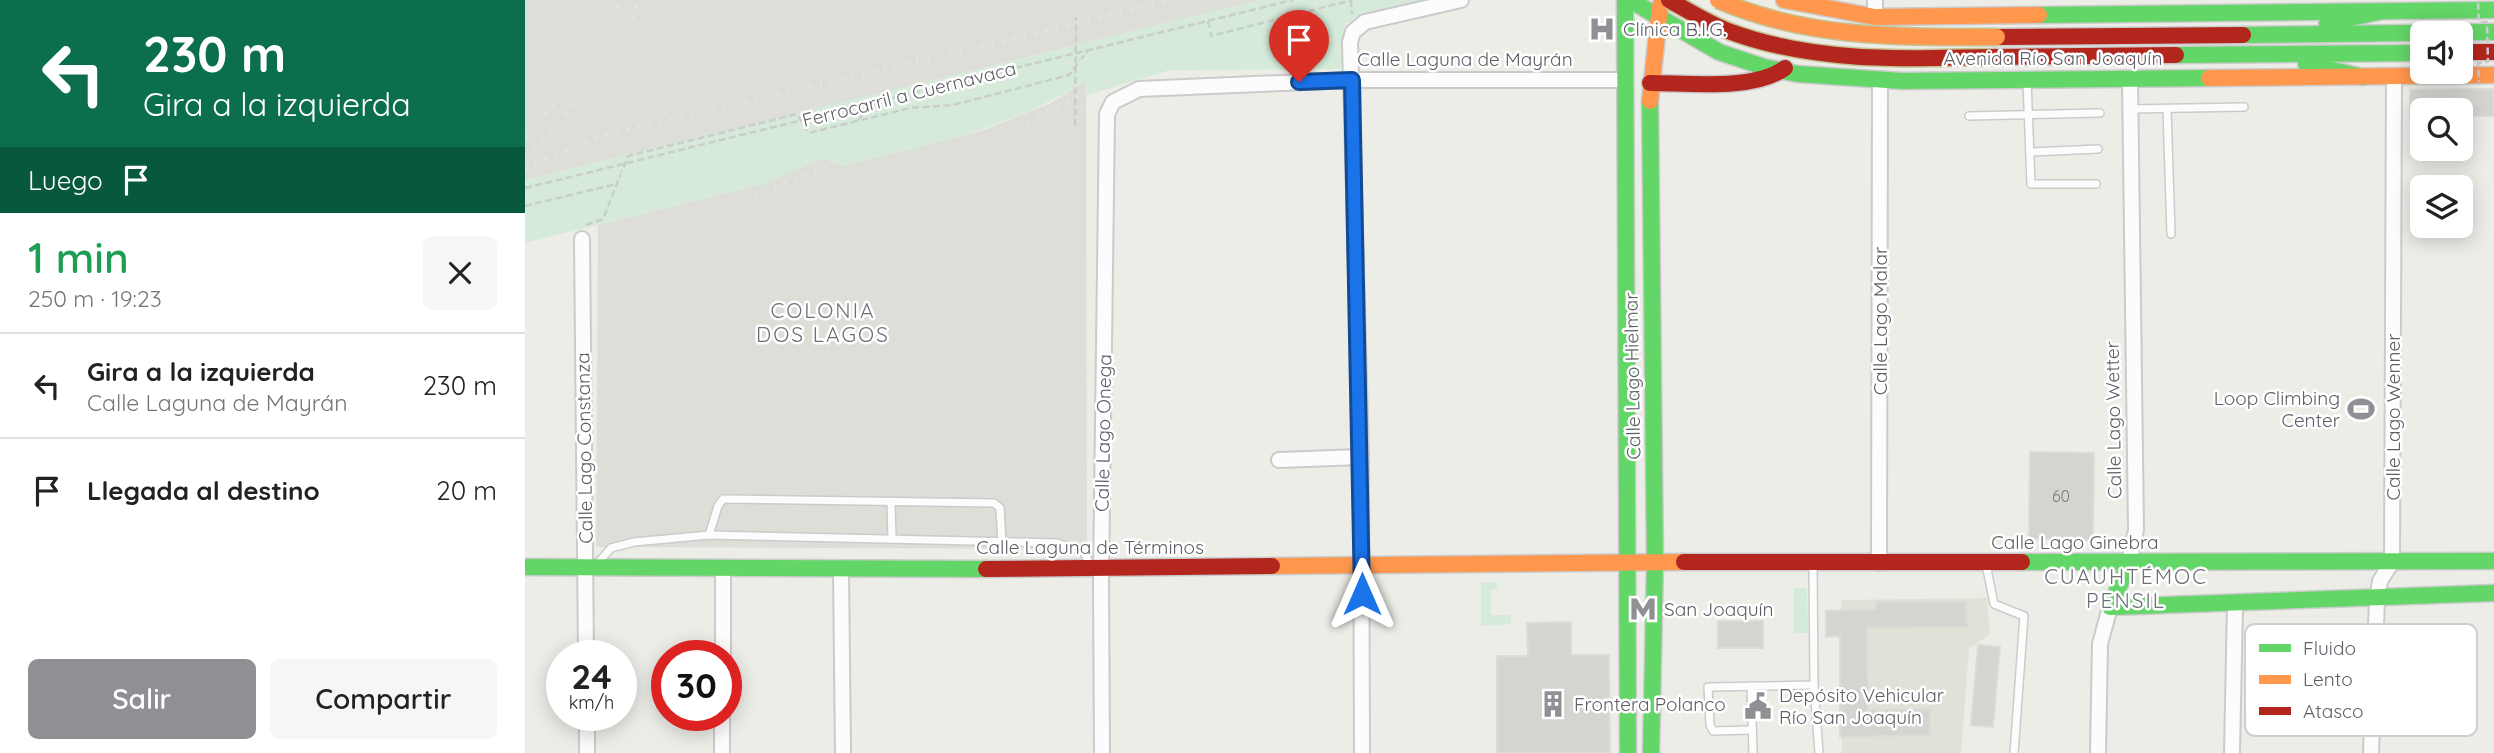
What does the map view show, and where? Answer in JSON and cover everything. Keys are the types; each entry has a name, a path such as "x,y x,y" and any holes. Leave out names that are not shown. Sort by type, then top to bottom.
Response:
{"main road":[{"name":"Avenida Río San Joaquín","path":"1627,0 1731,57 1784,71 1880,79 2027,80 2494,75"},
{"name":"Calle Lago Hielmar","path":"1627,0 1624,80 1628,753"},
{"name":"Calle Lago Hielmar","path":"1651,753 1655,562 1650,83 1656,17 1662,0"},
{"name":"Avenida Río San Joaquín","path":"1669,0 1730,32 1793,50 1878,59 2410,53"},
{"name":"Avenida Río San Joaquín","path":"1719,0 1738,10 1799,26 1877,37 2494,32"},
{"path":"1650,83 1758,80 1784,71 1791,2 1875,17 2123,7 2494,10"},
{"path":"2274,34 2387,8"},
{"path":"2473,52 2494,52"},
{"path":"2264,54 2363,77"},
{"name":"Calle Lago Ginebra","path":"1655,562 1813,564 2494,561"},
{"name":"Calle Laguna de Términos","path":"525,567 841,570 1362,567 1655,562"},
{"name":"Calle Lago Wetter","path":"2110,607 2129,563"},
{"path":"2110,607 2494,593"}],"street":[{"path":"1362,753 1361,457 1350,42 1357,26 1461,0"},
{"path":"1875,0 1875,17"},
{"name":"Calle Lago Wenner","path":"2376,624 2380,581 2392,562 2394,77"},
{"name":"Calle Lago Malar","path":"1879,563 1880,79"},
{"name":"Calle Laguna de Mayrán","path":"1107,114 1113,102 1139,89 1352,80 1624,80"},
{"name":"Calle Lago Wetter","path":"2129,563 2136,530 2130,80"},
{"name":"Calle Lago Onega","path":"1102,753 1097,568 1107,114"},
{"name":"Calle Lago Constanza","path":"582,239 590,567 587,640"},
{"path":"1279,460 1361,457"},
{"path":"723,568 723,640"},
{"path":"841,570 842,753"},
{"path":"2232,753 2235,604"},
{"name":"Calle Lago Wetter","path":"2098,753 2100,644 2110,607"},
{"path":"587,731 587,753"},
{"path":"722,731 722,753"}],"lane":[{"path":"2027,80 2033,186 2096,184"},
{"path":"2130,109 2244,107"},
{"path":"2167,109 2171,234"},
{"path":"1969,116 2100,113"},
{"path":"2030,152 2098,149"},
{"path":"709,535 718,506 723,499 994,503 1000,508 1002,542"},
{"path":"891,501 892,539"},
{"path":"590,567 611,548 634,542 709,535 1057,543 1083,551 1097,568"},
{"path":"1986,563 1994,604 2024,616 2014,753"},
{"path":"1813,564 1814,685 1818,753"},
{"path":"1752,730 1713,732 1710,725 1708,687 1814,685"},
{"path":"1751,686 1753,753"}],"path":[{"name":"Ferrocarril a Cuernavaca","path":"525,188 1293,0"},
{"path":"1208,21 1210,36 1352,0"},
{"path":"2477,3 2479,22 2487,22 2488,62 2478,63 2479,82"},
{"path":"1075,126 1076,17"},
{"path":"582,239 582,226 603,219 628,156 797,114 809,133 910,108 953,105 1069,75 1088,50"},
{"path":"854,122 879,102"},
{"path":"525,206 616,184"}],"shaded area":[{"path":"525,0 1260,0 525,180"},
{"path":"1086,81 1087,549 596,547 598,225 763,184 823,158 840,166 984,130 1051,103"},
{"path":"1987,598 1990,634 1969,649 1961,753 1842,753 1841,600"}],"green space":[{"path":"1260,0 1434,0 1345,23 1344,69 1170,70 1087,95 1086,81 1056,98 997,124 936,143 840,166 823,158 763,184 525,243 525,180"},
{"path":"1481,582 1497,582 1497,589 1491,589 1491,615 1511,615 1511,624 1481,626"},
{"path":"1794,588 1807,588 1808,633 1794,633"}],"building":[{"path":"2494,89 2494,116 2473,116 2473,98 2410,98 2410,90"},
{"path":"2030,452 2094,453 2093,540 2029,539"},
{"path":"1966,601 1967,627 1867,628 1868,710 1930,709 1930,735 1840,737 1840,636 1826,637 1826,611 1876,609 1876,602"},
{"path":"1718,621 1763,621 1763,648 1718,648"},
{"name":"Frontera Polanco","path":"1571,622 1571,655 1609,655 1610,753 1497,753 1497,656 1528,656 1527,623"},
{"path":"1978,645 2000,647 1993,727 1971,725"}],"railway":[{"path":"613,17 620,0"},
{"path":"632,18 639,0"},
{"path":"525,169 578,144 608,135 1172,0"},
{"path":"525,198 1330,0"},
{"path":"1027,123 1173,46"},
{"path":"545,115 563,94"},
{"path":"565,115 576,103"},
{"path":"754,197 834,163 933,104"},
{"path":"525,137 532,129"},
{"path":"525,155 551,130"}],"traffic: fast":[{"path":"1625,0 1628,753"},
{"path":"1630,0 1719,52 1764,67 1798,74 1902,81 2209,78"},
{"path":"2039,15 2494,10"},
{"path":"2327,23 2378,12"},
{"path":"2243,35 2494,32"},
{"path":"2176,55 2410,53"},
{"path":"2306,64 2363,77"},
{"path":"1650,101 1655,562 1651,753"},
{"path":"2022,562 2494,561"},
{"path":"2129,563 2110,607 2494,593"},
{"path":"525,567 986,569"}],"traffic: slow":[{"path":"1718,0 1752,13 1821,29 1890,36 1997,37"},
{"path":"1784,0 1875,17 2039,15"},
{"path":"1650,101 1660,6"},
{"path":"2209,78 2494,75"},
{"path":"1272,566 1684,562"}],"traffic: jam":[{"path":"1669,0 1731,32 1796,49 1862,57 1996,57"},
{"path":"1997,37 2243,35"},
{"path":"2473,52 2494,52"},
{"path":"1996,57 2176,55"},
{"path":"1650,83 1739,83 1772,75 1785,68"},
{"path":"1684,562 2022,562"},
{"path":"986,569 1272,566"}],"place":[{"name":"Clínica B.I.G.","path":"1602,29"},
{"name":"Loop Climbing Center","path":"2361,409"},
{"name":"San Joaquín","path":"1643,609"},
{"name":"Frontera Polanco","path":"1553,704"},
{"name":"Depósito Vehicular Río San Joaquín","path":"1758,706"}],"district":[{"name":"COLONIA DOS LAGOS","path":"823,323"},
{"name":"CUAUHTÉMOC PENSIL","path":"2126,589"}],"route":[{"path":"1299,82 1352,80 1362,594"}]}
